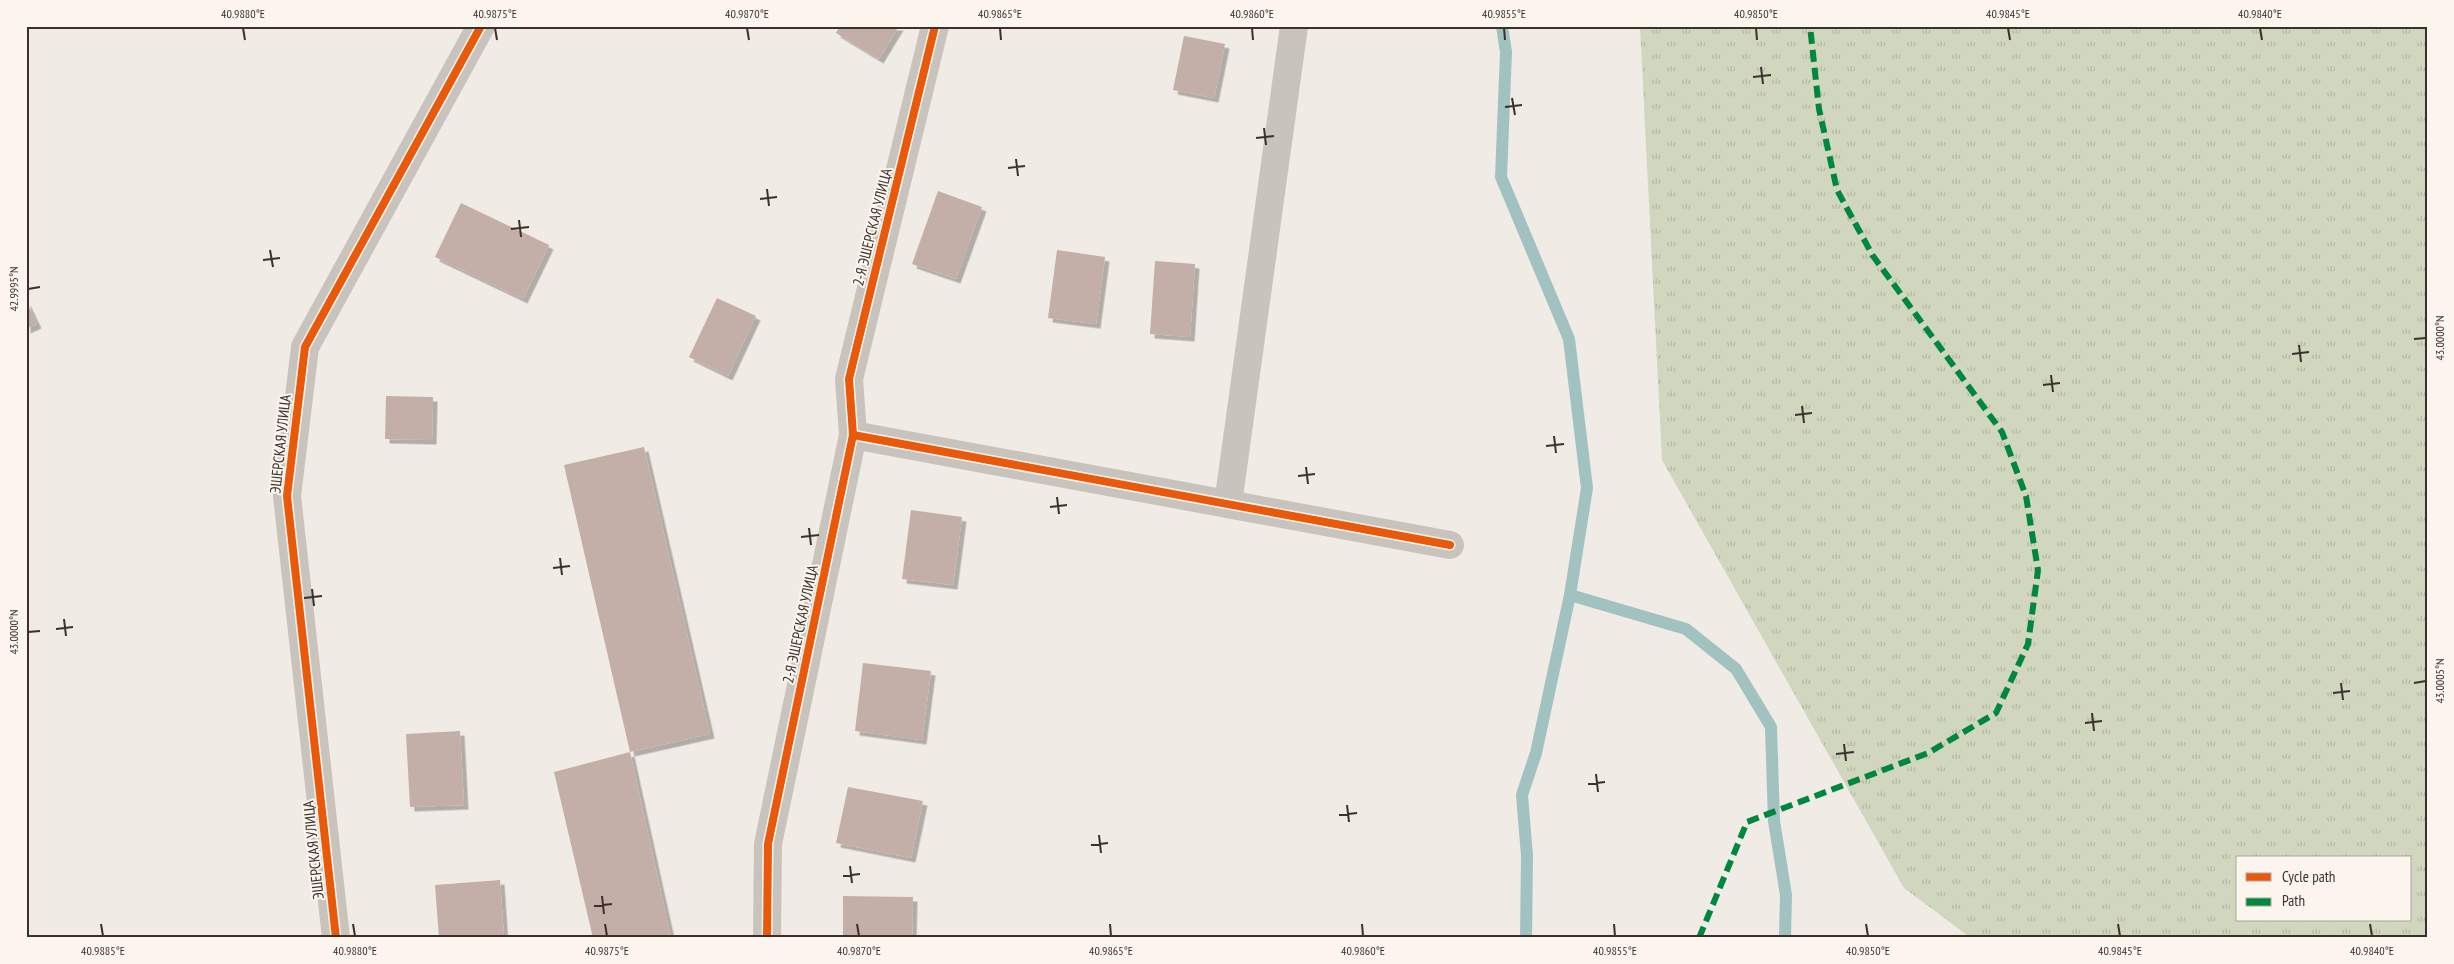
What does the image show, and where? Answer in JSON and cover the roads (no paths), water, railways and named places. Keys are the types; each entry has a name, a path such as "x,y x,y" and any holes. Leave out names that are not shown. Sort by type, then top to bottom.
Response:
{"street":[{"name":"ЭШЕРСКАЯ УЛИЦА","path":"336,938 288,496 305,347 481,26"},
{"name":"2-Я ЭШЕРСКАЯ УЛИЦА","path":"767,938 768,844 853,435 849,379 935,26"},
{"path":"1228,504 1294,26"},
{"path":"853,435 1450,545"}],"waterway":[{"path":"1502,26 1506,52 1501,177 1569,339 1587,488 1570,595 1536,753 1522,795 1527,856 1526,938"},
{"path":"1570,595 1686,629 1736,669 1771,727 1774,821 1786,895 1785,938"}]}
